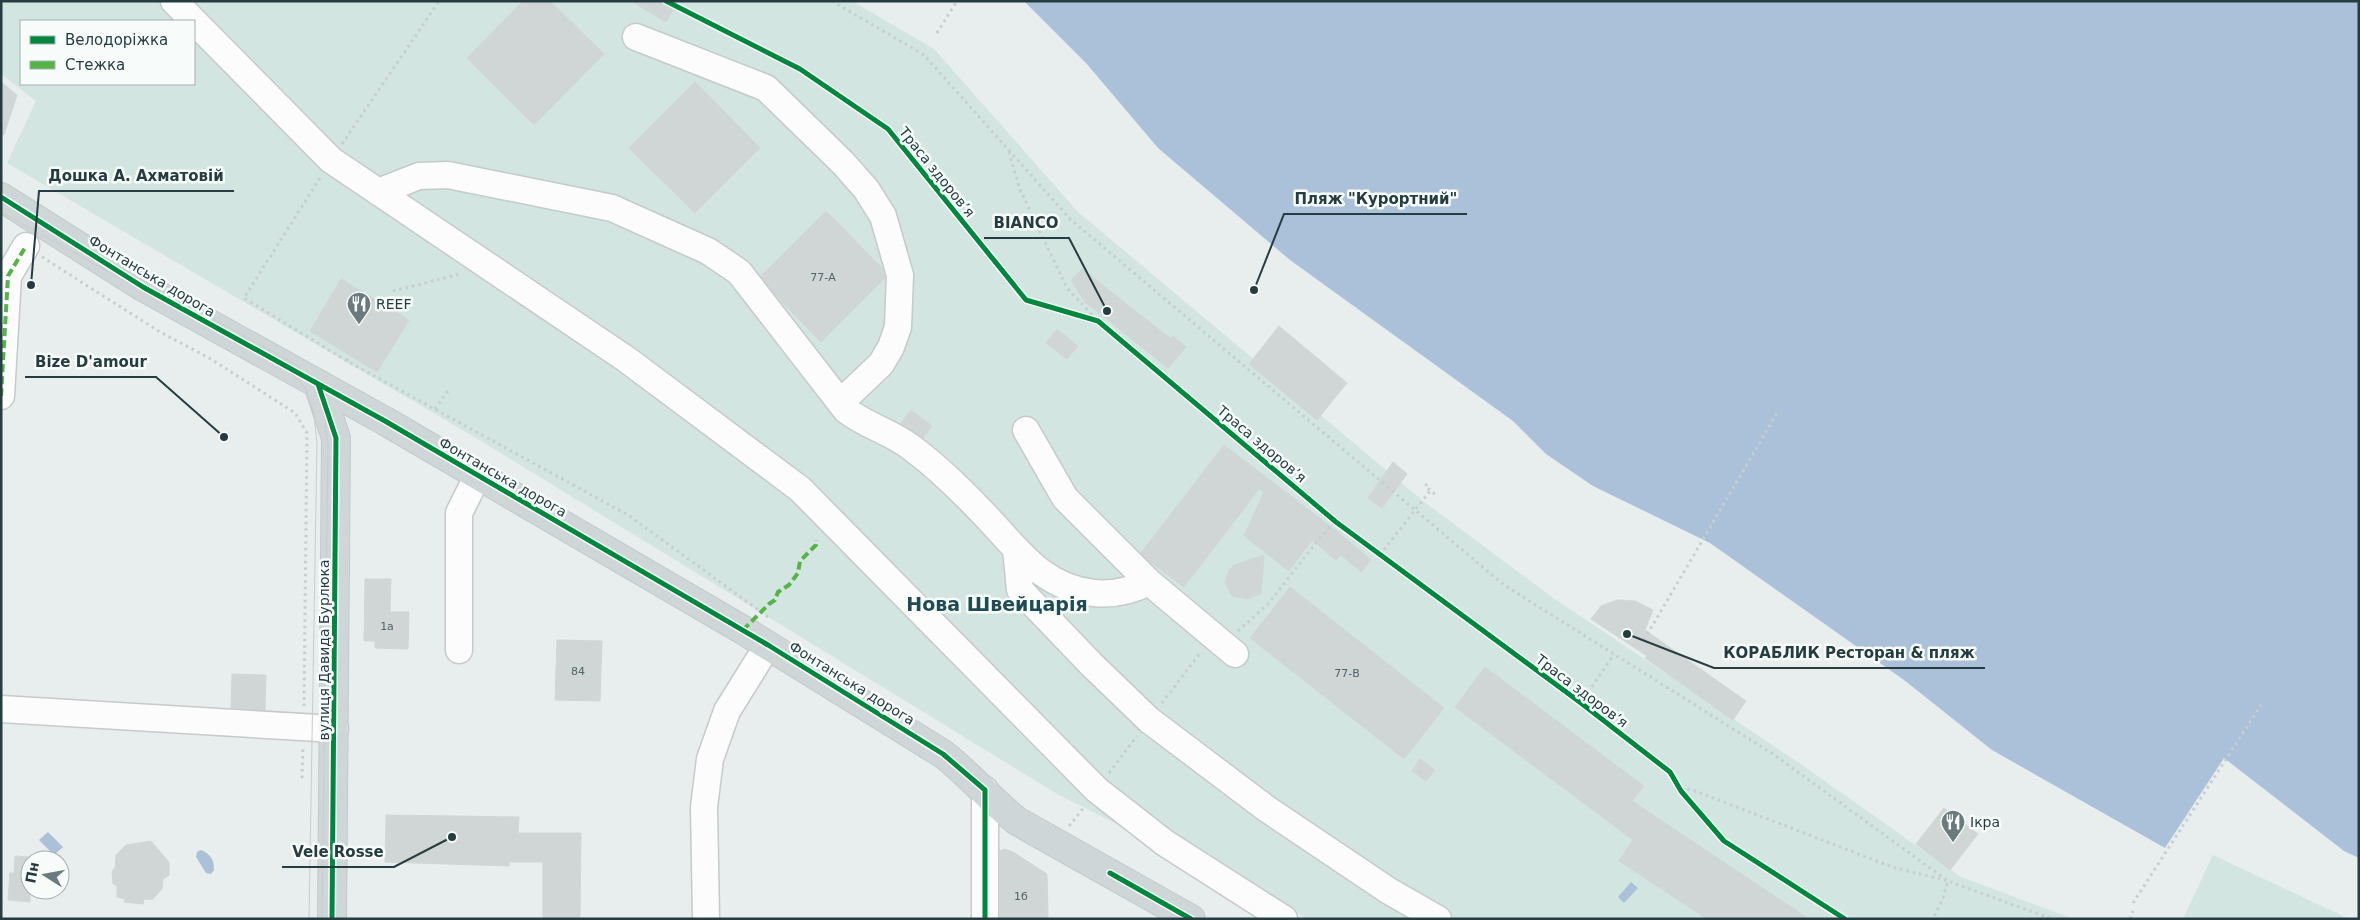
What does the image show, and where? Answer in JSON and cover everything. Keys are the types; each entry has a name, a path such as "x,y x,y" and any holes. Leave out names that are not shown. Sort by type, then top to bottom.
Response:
{"main road":[{"name":"Фонтанська дорога","path":"1,197 143,287 385,421 768,645 943,754 984,790 1001,809 1017,821 1191,919"},
{"name":"вулиця Давида Бурлюка","path":"318,384 336,438 332,919"},
{"path":"336,438 347,430 385,421"}],"street":[{"path":"174,1 193,20"},
{"path":"195,22 331,160 626,360 800,489 1097,790 1165,843 1284,919"},
{"path":"636,37 766,88 843,163 866,189 883,216 900,275 898,326 891,347 881,364 841,402"},
{"path":"378,192 419,176 448,175 612,208 708,251 739,272 841,402 858,419 911,447 980,510 1040,572 1058,585 1078,591 1104,594 1130,592 1149,582"},
{"path":"1,396 8,276 26,246"},
{"path":"1026,430 1065,498 1149,582 1207,644 1236,654"},
{"path":"459,650 460,513 478,475"},
{"path":"1016,549 1020,590 1091,664 1149,720 1266,809 1389,891 1438,919"},
{"path":"706,919 704,807 710,759 727,711 768,645"},
{"path":"1,708 335,729"},
{"path":"984,790 985,919"}],"path":[{"path":"244,298 331,160 439,1"},
{"path":"832,1 924,55 1070,219 1504,585 1773,754 1948,881"},
{"path":"938,33 957,1"},
{"path":"1008,149 1020,190 1067,288 1105,327"},
{"path":"26,246 160,332 211,359 295,413 307,433 302,778"},
{"path":"393,291 488,266"},
{"path":"1089,318 1098,321"},
{"path":"347,361 350,355"},
{"path":"435,409 448,391"},
{"path":"1644,640 1777,412"},
{"path":"1426,484 1424,486 1430,491 1436,495 1437,493"},
{"path":"1380,555 1430,491"},
{"path":"1328,515 1343,527"},
{"path":"1207,644 1231,638 1268,604 1319,539 1336,522"},
{"path":"1372,549 1388,560"},
{"path":"1581,703 1614,654"},
{"path":"2132,903 2261,705"},
{"path":"1677,785 1687,798"},
{"path":"1680,791 1690,788 1892,867 1948,881 2052,919"},
{"path":"1064,822 1070,825 1089,800"},
{"path":"1933,919 1943,898 1948,881"},
{"path":"2130,919 2133,911"}],"shaded area":[{"path":"1,1 852,1 934,49 1078,212 1423,501 1552,597 1799,763 1961,877 2074,919 1308,919 1059,795 476,438 7,163 36,101 1,74"},
{"path":"2213,855 2349,919 2183,919"}],"water":[{"path":"1024,1 2359,1 2359,858 2344,851 2224,758 2165,848 1992,750 1904,680 1710,543 1593,486 1546,454 1513,421 1290,260 1158,148 1086,63"},
{"path":"48,832 63,847 60,850 49,850 39,840"},
{"path":"201,850 210,855 213,860 214,870 211,874 206,873 196,857 197,852"},
{"path":"1631,882 1638,888 1624,903 1618,897"}],"building":[{"path":"523,1 550,1 604,54 534,125 467,58"},
{"path":"631,1 657,1 673,10 666,22"},
{"path":"1,82 17,95 4,135 1,134"},
{"path":"695,82 760,148 695,213 629,148"},
{"path":"826,211 882,268 885,278 821,342 781,301 761,276"},
{"path":"1082,269 1171,339 1173,336 1186,347 1168,368 1085,302 1071,280"},
{"name":"REEF","path":"341,279 409,320 377,372 310,331"},
{"path":"1279,326 1347,383 1317,420 1249,364"},
{"path":"1057,329 1078,346 1067,359 1046,343"},
{"path":"911,410 932,426 923,438 901,423"},
{"path":"1224,445 1334,529 1371,560 1361,572 1341,555 1336,560 1312,540 1289,571 1244,536 1264,492 1259,489 1184,587 1148,560 1141,553"},
{"path":"1393,462 1407,474 1382,508 1368,498"},
{"path":"1264,555 1261,594 1246,599 1232,596 1225,583 1229,570 1234,565"},
{"path":"365,579 391,579 390,612 409,612 408,649 375,648 375,641 364,641"},
{"path":"1290,587 1444,708 1404,759 1250,638"},
{"path":"1617,600 1635,601 1653,610 1645,630 1746,701 1733,720 1645,658 1647,656 1591,619 1601,606"},
{"path":"557,640 602,641 600,701 555,700"},
{"path":"1485,667 1644,786 1632,801 1809,919 1707,919 1619,861 1633,840 1455,707"},
{"path":"232,674 266,675 265,710 231,708"},
{"path":"1420,759 1435,770 1426,781 1412,771"},
{"path":"1944,808 1978,834 1950,870 1916,844"},
{"path":"386,815 519,817 518,833 581,833 580,918 543,919 543,862 509,862 509,866 385,862"},
{"path":"151,841 169,862 169,875 163,879 162,889 153,899 144,899 143,904 124,902 125,899 117,897 117,886 113,884 112,871 115,868 116,855 126,845"},
{"path":"1005,849 1013,852 1047,874 1048,919 1000,919 1000,851"},
{"path":"15,856 20,856 20,900 30,900 30,902 8,900 10,873 14,873"}],"tram line":[{"path":"1,202 295,364 316,385 324,413 328,444 322,919"},
{"path":"1,212 291,373 306,389 314,415 317,443 309,919"}],"marked path":[{"path":"1,396 8,276 26,246"},
{"path":"743,630 775,600 778,592 789,585 798,573 800,561 816,545 816,540"}],"cycle path":[{"name":"Траса здоров’я","path":"666,1 800,69 888,129 1026,300 1098,321 1336,522 1581,703 1670,772 1681,791 1724,841 1845,919"},
{"path":"1,197 143,287 385,421 768,645 943,754 985,790 985,919"},
{"path":"318,384 336,438 332,919"},
{"path":"1110,873 1191,919"}],"place":[{"name":"Дошка А. Ахматовій","path":"31,285"},
{"name":"Пляж \"Курортний\"","path":"1254,290"},
{"name":"BIANCO","path":"1107,311"},
{"name":"REEF","path":"359,325"},
{"name":"Bize D'amour","path":"224,437"},
{"name":"КОРАБЛИК Ресторан & пляж","path":"1627,634"},
{"name":"Vele Rosse","path":"452,837"},
{"name":"Ікра","path":"1953,843"}],"district":[{"name":"Нова Швейцарія","path":"997,604"}]}
